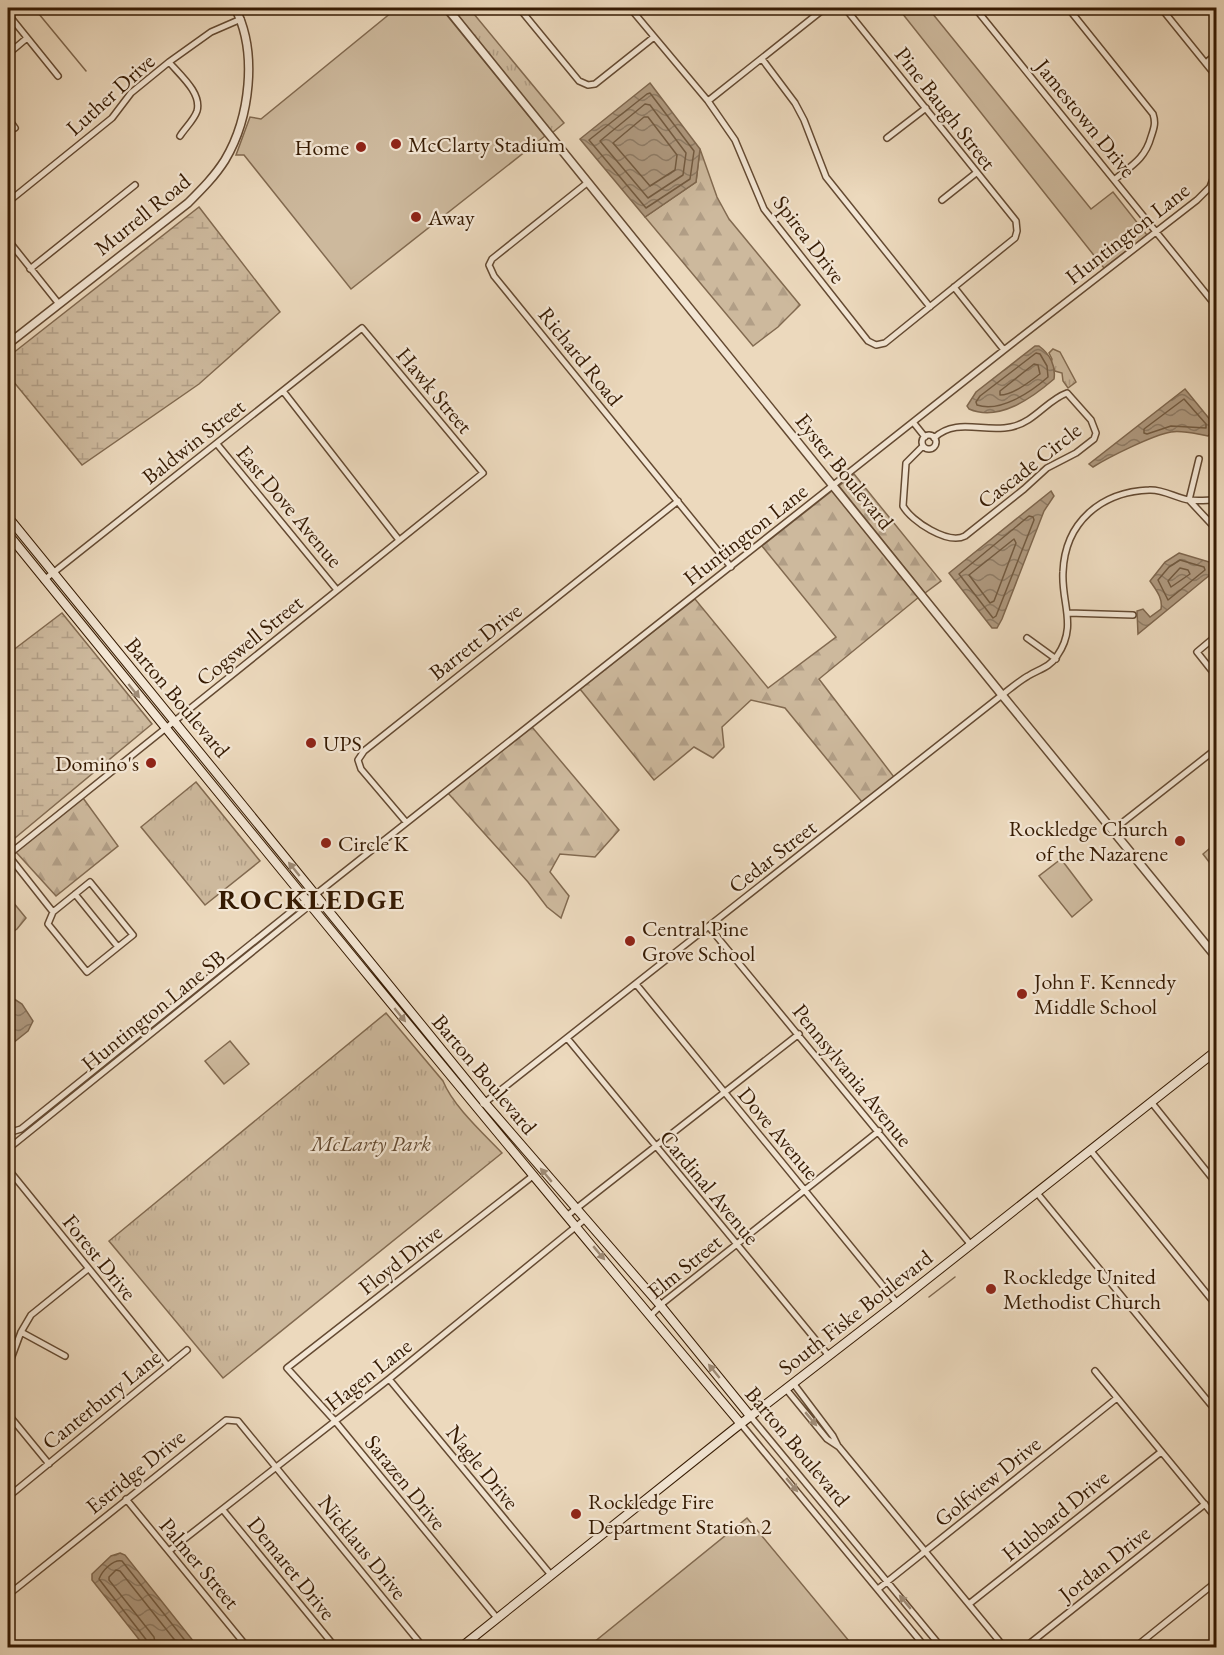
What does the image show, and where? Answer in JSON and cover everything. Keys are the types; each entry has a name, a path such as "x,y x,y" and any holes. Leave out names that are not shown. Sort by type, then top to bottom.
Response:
{"main road":[{"name":"Barton Boulevard","path":"8,517 485,1103 660,1305 751,1417"},
{"name":"Barton Boulevard","path":"8,534 477,1110 568,1215 741,1424"},
{"path":"74,615 90,625 95,625"},
{"path":"97,645 123,667 130,668"},
{"path":"239,818 248,811"},
{"path":"363,970 371,963"},
{"name":"South Fiske Boulevard","path":"460,1647 1216,1051"},
{"path":"678,1348 689,1353 698,1352"}],"street":[{"name":"Murrell Road","path":"8,344 188,202 208,183 225,160 237,134 247,87 248,50 241,19 235,8"},
{"name":"Eyster Boulevard","path":"447,8 1216,957"},
{"path":"519,8 579,81 588,85 595,84 654,37"},
{"name":"Spirea Drive","path":"630,8 708,101 735,140 764,208 868,341 876,345 885,343 1015,238 1017,231"},
{"path":"708,101 825,8"},
{"name":"Pine Baugh Street","path":"845,8 1016,221 1017,231"},
{"name":"Jamestown Drive","path":"975,8 1216,306"},
{"path":"1068,8 1153,114 1155,122 1147,150 1114,180"},
{"path":"1161,8 1216,76"},
{"path":"8,14 58,76"},
{"name":"Luther Drive","path":"8,202 112,118 131,93 169,62 211,32 241,19"},
{"path":"8,54 27,38"},
{"path":"1206,63 1216,54"},
{"path":"762,59 800,112 826,177 930,306"},
{"path":"169,62 194,92 198,104 196,114 180,136"},
{"path":"887,138 926,108"},
{"path":"8,118 15,128"},
{"name":"Huntington Lane","path":"271,932 406,822 1197,200 1210,187 1216,171"},
{"path":"942,200 976,173"},
{"name":"Richard Road","path":"587,183 492,259 489,265 494,276 731,567"},
{"path":"30,269 135,185"},
{"path":"1210,187 1216,195"},
{"path":"8,240 59,304"},
{"path":"954,287 1004,350"},
{"name":"Baldwin Street","path":"44,580 362,328"},
{"name":"Hawk Street","path":"362,328 483,473"},
{"path":"283,391 399,540"},
{"name":"Cascade Circle","path":"923,447 906,463 903,506 912,518 954,539 965,536 1047,468 1076,453 1094,439 1096,433 1090,420 1068,393 1029,420 1013,427 998,429 952,427 945,429 934,438"},
{"path":"913,422 925,437"},
{"name":"Cascade Circle","path":"923,447 922,440 925,437 934,438"},
{"name":"Cascade Circle","path":"923,447 933,448 936,443 934,438"},
{"name":"East Dove Avenue","path":"217,444 337,590"},
{"path":"1189,500 1199,459"},
{"name":"Cogswell Street","path":"8,855 483,473"},
{"path":"1027,638 1056,658 1065,644 1069,626 1063,573 1065,554 1074,530 1085,515 1103,501 1124,492 1153,489 1189,500 1216,500"},
{"path":"1189,500 1216,529"},
{"name":"Barrett Drive","path":"406,822 361,769 358,760 363,751 678,501"},
{"path":"1068,613 1133,615"},
{"path":"1216,636 1197,652 1216,676"},
{"name":"Cedar Street","path":"477,1110 1002,695 1028,676 1046,669 1056,658"},
{"path":"1113,830 1216,749"},
{"path":"8,855 53,912"},
{"path":"90,882 133,935 87,972 48,924 53,912 75,894 90,882"},
{"path":"75,894 118,947"},
{"name":"Pennsylvania Avenue","path":"709,927 879,1131 970,1245"},
{"path":"8,1133 21,1129 271,932"},
{"name":"Huntington Lane SB","path":"8,1149 271,932"},
{"name":"Dove Avenue","path":"636,984 897,1303"},
{"path":"568,1215 799,1034"},
{"name":"Cardinal Avenue","path":"567,1038 829,1356"},
{"path":"1152,1103 1216,1183"},
{"name":"Elm Street","path":"651,1315 660,1305 879,1131"},
{"path":"1091,1151 1216,1305"},
{"name":"Forest Drive","path":"8,1169 168,1366"},
{"name":"Floyd Drive","path":"287,1368 534,1175"},
{"path":"1037,1193 1216,1412"},
{"name":"Hagen Lane","path":"169,1551 389,1379 584,1220"},
{"path":"8,1367 10,1351 31,1315 88,1269"},
{"path":"21,1332 65,1356"},
{"name":"Canterbury Lane","path":"8,1497 187,1350"},
{"name":"Sarazen Drive","path":"287,1368 335,1421 497,1618"},
{"path":"1095,1371 1216,1518"},
{"name":"Nagle Drive","path":"389,1379 550,1575"},
{"path":"793,1383 839,1447 1005,1647"},
{"path":"786,1389 828,1439 839,1447"},
{"name":"Golfview Drive","path":"878,1589 1117,1398"},
{"path":"8,1414 49,1464"},
{"name":"Barton Boulevard","path":"751,1417 942,1647"},
{"name":"Estridge Drive","path":"8,1595 226,1420 238,1420 277,1468"},
{"name":"Barton Boulevard","path":"741,1424 926,1647"},
{"name":"Hubbard Drive","path":"969,1604 1161,1452"},
{"path":"780,1471 790,1463"},
{"name":"Nicklaus Drive","path":"277,1468 424,1647"},
{"name":"Palmer Street","path":"126,1499 248,1647"},
{"name":"Jordan Drive","path":"1024,1647 1205,1504"},
{"name":"Demaret Drive","path":"223,1509 336,1647"},
{"path":"1134,1647 1143,1645 1216,1582"}],"green space":[{"name":"McClarty Stadium","path":"397,8 441,8 545,136 351,289 244,155 236,155 250,117 261,119"},
{"path":"452,8 469,8 564,123 552,133"},
{"path":"898,8 928,8 1091,209 1113,192 1147,235 1104,268"},
{"path":"700,149 717,197 729,219 800,305 778,327 753,346 645,217 696,182"},
{"path":"199,207 280,312 199,384 82,465 8,375 8,357"},
{"path":"1053,349 1060,352 1076,382 1068,388 1063,381 1062,373 1055,371 1051,363 1049,353"},
{"path":"854,474 941,581 925,593 839,486"},
{"path":"833,490 919,597 819,679 894,777 862,802 785,708 751,700 722,727 724,747 713,758 694,747 654,780 580,689 695,599 768,688 836,637 762,546"},
{"path":"62,613 152,724 9,843 8,654"},
{"path":"532,727 619,830 595,857 560,854 550,872 569,896 561,918 547,907 528,882 448,793"},
{"path":"196,782 260,861 205,905 141,827"},
{"path":"83,798 118,846 56,896 16,852"},
{"path":"1216,843 1216,871 1203,854"},
{"path":"1061,859 1092,900 1072,917 1039,876"},
{"path":"8,896 26,918 17,929 8,935"},
{"name":"McLarty Park","path":"386,1013 443,1081 461,1109 502,1153 223,1378 109,1241"},
{"path":"230,1041 249,1064 224,1084 205,1061"},
{"path":"747,1518 854,1647 588,1647"}],"water":[{"path":"650,83 700,149 696,182 645,217 580,139"},
{"path":"1035,346 1039,346 1049,357 1054,369 1054,379 1036,394 1003,410 980,412 969,409 967,406 976,392"},
{"path":"1185,389 1216,427 1208,436 1171,432 1120,452 1093,467 1089,464"},
{"path":"1051,491 1054,496 1044,511 1002,619 997,628 992,628 949,573"},
{"path":"1179,553 1216,564 1216,570 1138,634 1137,611 1143,609 1150,617 1161,609 1160,598 1150,581 1165,562"},
{"path":"8,995 22,1004 33,1021 28,1031 8,1047"},
{"path":"120,1553 125,1555 198,1647 145,1647 92,1580 92,1574 111,1556"}],"waterway":[{"path":"34,8 86,71"},
{"path":"929,1297 955,1277"}],"place":[{"name":"McClarty Stadium","path":"396,144"},
{"name":"Home","path":"361,147"},
{"name":"Away","path":"416,217"},
{"name":"UPS","path":"311,743"},
{"name":"Domino's","path":"151,763"},
{"name":"Rockledge Church of the Nazarene","path":"1180,841"},
{"name":"Circle K","path":"326,843"},
{"name":"Central Pine Grove School","path":"630,941"},
{"name":"John F. Kennedy Middle School","path":"1022,994"},
{"name":"Rockledge United Methodist Church","path":"991,1289"},
{"name":"Rockledge Fire Department Station 2","path":"576,1514"}],"district":[{"name":"ROCKLEDGE","path":"312,899"}]}
